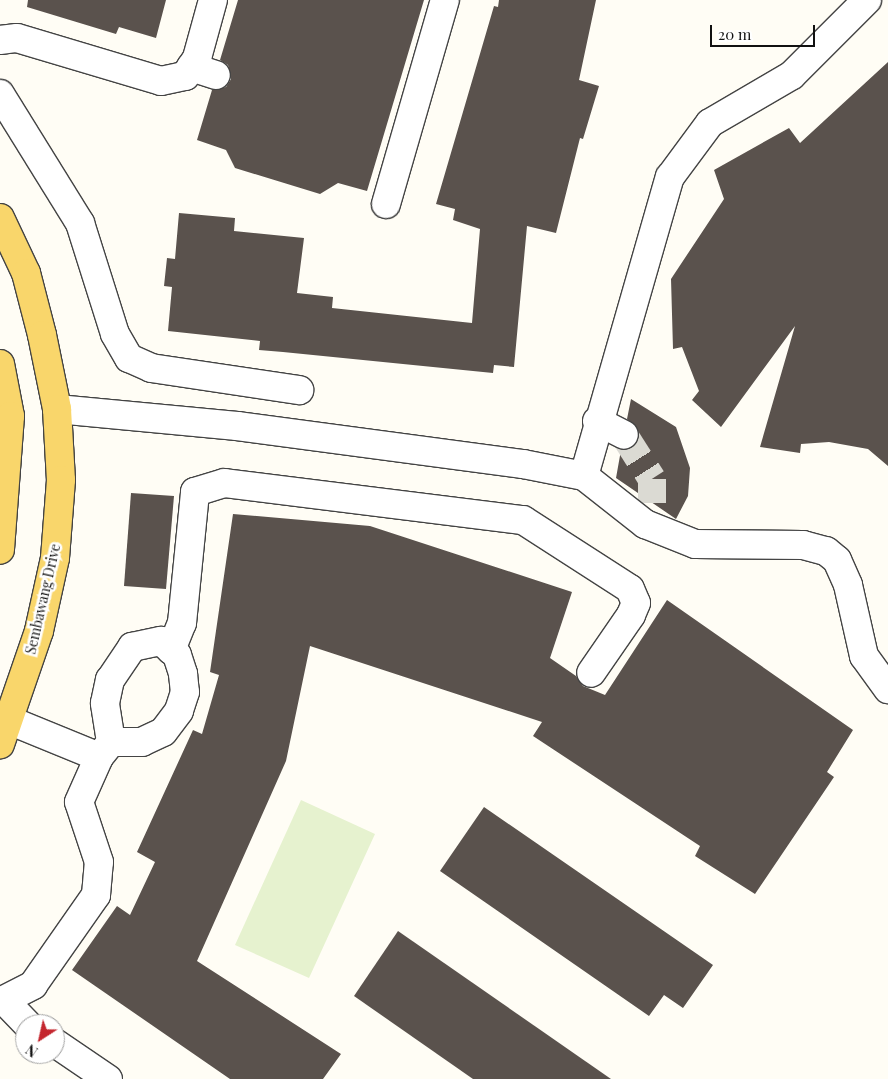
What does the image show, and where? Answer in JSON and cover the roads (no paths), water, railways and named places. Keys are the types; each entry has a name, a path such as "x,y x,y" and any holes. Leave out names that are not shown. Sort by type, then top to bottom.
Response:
{"main road":[{"name":"Sembawang Drive","path":"0,218 26,272 57,409 61,480 55,558 5,732"},
{"path":"0,364 10,416 0,550"}],"lane":[{"path":"0,40 17,38 161,81 204,71 213,0"},
{"path":"386,204 445,0"},
{"path":"584,476 597,421 676,168 710,123 792,75 867,0"},
{"path":"0,94 80,223 115,334 129,358 151,368 299,390"},
{"path":"57,409 247,427 523,464 584,476 648,513 695,544 803,545 826,551 837,560 848,585 864,656 888,689"},
{"path":"597,421 624,434"},
{"path":"171,650 182,623 195,492 225,483 523,520 630,590 636,603 631,615 591,673"},
{"path":"5,732 105,750 142,742 156,735 179,711 185,692 183,674 171,650 161,641 145,642 132,647 120,661 105,702 105,750 80,802 99,862 96,894 33,985 4,1000 17,1014"},
{"path":"65,1051 108,1079"}],"tunnel":[{"path":"624,435 652,479 652,503"}]}
